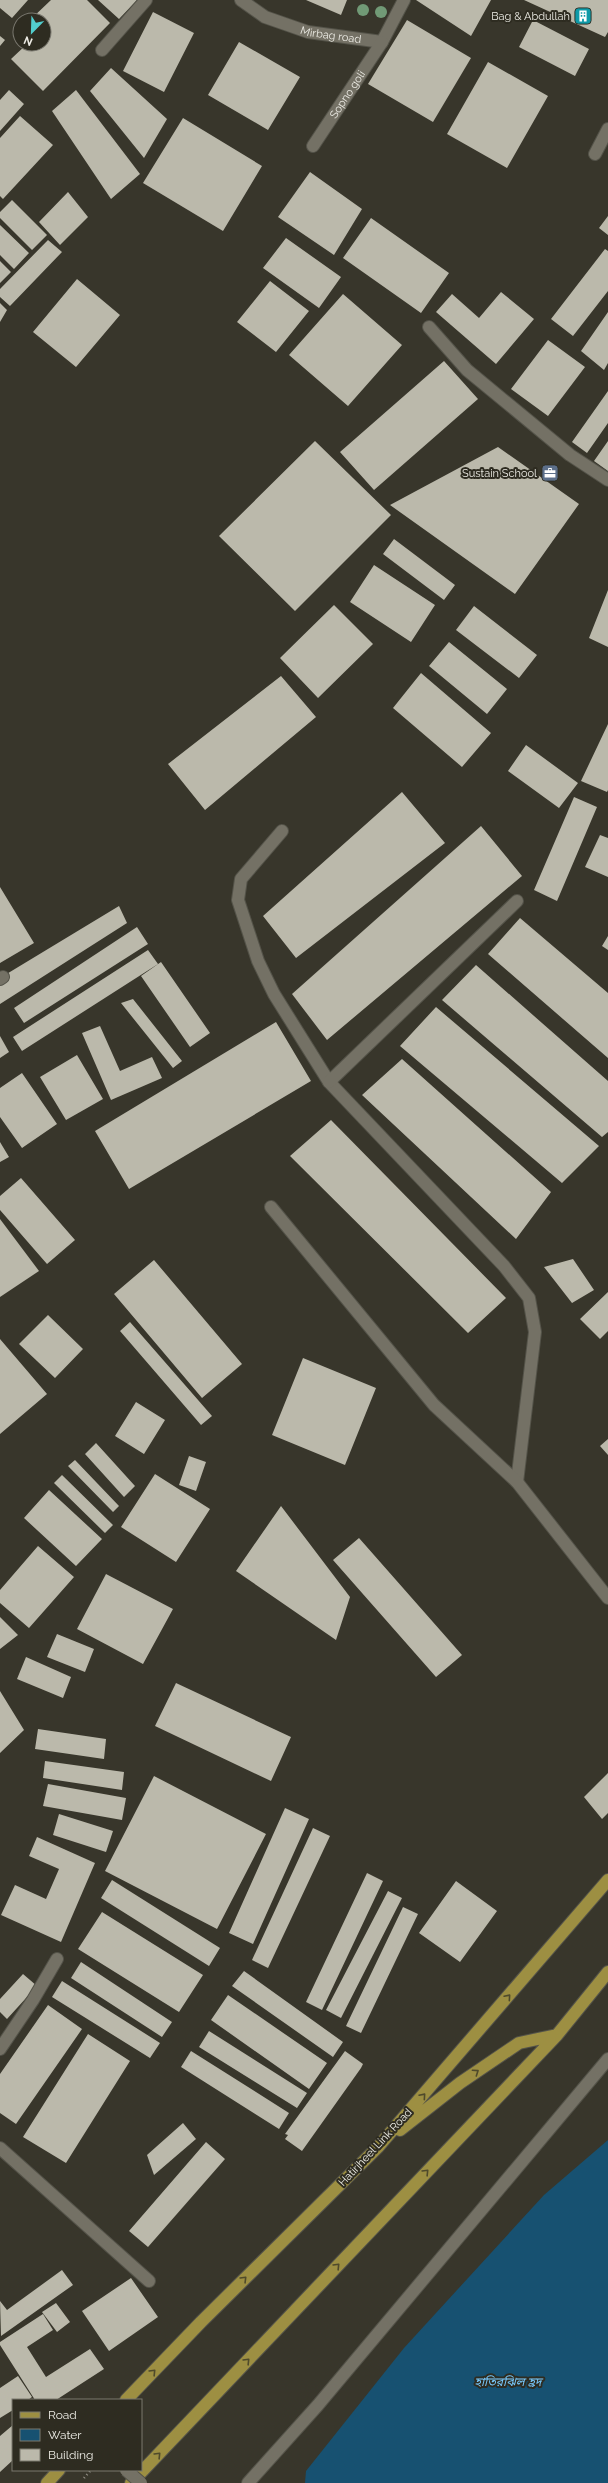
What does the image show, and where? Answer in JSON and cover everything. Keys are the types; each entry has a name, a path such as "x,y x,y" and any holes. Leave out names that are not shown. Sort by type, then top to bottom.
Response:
{"main road":[{"name":"Hatirjheel Link Road","path":"127,2399 201,2322 378,2147 608,1880"},
{"path":"131,2483 557,2035 608,1972"},
{"path":"378,2147 460,2083 519,2043 557,2035"},
{"path":"47,2483 58,2471"}],"street":[{"path":"102,50 146,0"},
{"name":"Mirbag road","path":"241,0 265,17 308,32 382,42"},
{"path":"382,42 404,0"},
{"name":"Sopno goli","path":"313,146 382,42"},
{"path":"595,154 608,129"},
{"path":"429,327 467,370 570,455 608,480"},
{"path":"282,831 241,879 238,900 258,961 274,994 329,1082 504,1266 529,1298 535,1332 517,1482"},
{"path":"329,1082 517,902"},
{"path":"271,1207 434,1405 517,1482 608,1598"},
{"path":"0,2049 33,2000 57,1959"},
{"path":"248,2483 318,2405 608,2059"},
{"path":"0,2148 149,2281"},
{"path":"127,2471 141,2483"}],"water":[{"name":"হাতিরঝিল হ্রদ","path":"608,2140 608,2483 305,2483 306,2471 404,2348 544,2195"}],"building":[{"path":"0,0 28,0 17,12 12,12 12,18 0,8"},
{"path":"51,0 87,0 110,23 43,91 11,59 18,52 52,52 52,12 38,12"},
{"path":"98,0 137,0 119,19"},
{"path":"306,0 347,0 341,15"},
{"path":"416,0 491,0 471,36"},
{"name":"Bag & Abdullah","path":"524,0 608,0 608,32 605,37"},
{"path":"153,12 194,33 164,92 123,71"},
{"path":"407,20 471,58 433,122 368,84"},
{"path":"533,20 589,49 575,76 519,47"},
{"path":"0,36 5,40 0,46"},
{"path":"239,42 300,77 268,130 208,95"},
{"path":"488,62 548,96 507,168 447,134"},
{"path":"111,68 167,119 144,158 90,91"},
{"path":"9,90 24,104 0,131 0,100"},
{"path":"76,90 140,174 111,199 52,111"},
{"path":"20,116 53,145 3,199 0,196 0,138"},
{"path":"183,118 262,166 223,231 143,183"},
{"path":"310,172 362,209 334,255 278,217"},
{"path":"68,192 88,217 60,245 39,222"},
{"path":"12,200 47,235 32,250 0,218 0,212"},
{"path":"608,216 608,235 599,228"},
{"path":"371,218 449,273 421,313 343,258"},
{"path":"0,225 29,253 14,269 0,255"},
{"path":"286,238 341,277 319,308 263,268"},
{"path":"48,240 62,252 10,306 0,297 0,289"},
{"path":"605,249 608,251 608,291 573,336 551,319"},
{"path":"0,261 11,272 0,283"},
{"path":"77,279 120,315 76,367 33,332"},
{"path":"270,281 309,311 276,352 237,322"},
{"path":"501,292 534,319 496,364 436,312 452,294 479,318"},
{"path":"343,294 402,345 348,406 289,355"},
{"path":"0,303 7,310 0,322"},
{"path":"608,312 608,363 604,370 581,351"},
{"path":"548,340 585,367 548,416 511,389"},
{"path":"444,361 478,399 374,490 340,452"},
{"path":"608,391 608,423 587,453 572,442"},
{"path":"315,441 391,515 295,611 219,536"},
{"path":"608,441 608,471 594,461"},
{"path":"498,447 579,504 515,594 390,505"},
{"path":"394,539 455,585 444,600 383,554"},
{"path":"374,565 435,605 411,642 350,602"},
{"path":"608,590 608,647 589,638"},
{"path":"334,605 373,644 318,698 280,658"},
{"path":"474,606 537,655 519,678 456,630"},
{"path":"449,642 507,689 487,714 429,666"},
{"path":"421,673 491,733 462,767 393,708"},
{"path":"281,676 316,717 205,810 168,764"},
{"path":"608,724 608,790 607,792 581,781"},
{"path":"526,745 578,783 559,808 508,771"},
{"path":"402,792 445,843 296,958 263,916"},
{"path":"574,797 597,807 557,901 534,890"},
{"path":"481,826 522,876 327,1040 292,994"},
{"path":"600,835 608,838 608,877 585,867"},
{"path":"0,887 34,943 0,963"},
{"path":"119,906 127,923 0,1004 0,978"},
{"path":"520,918 608,993 608,1058 488,954"},
{"path":"137,927 148,944 24,1023 14,1008"},
{"path":"608,936 608,950 602,946"},
{"path":"148,950 158,964 22,1051 13,1037"},
{"path":"161,962 210,1033 190,1047 141,976"},
{"path":"476,965 608,1081 608,1132 602,1137 442,1000"},
{"path":"133,999 182,1061 173,1068 121,1003"},
{"path":"436,1007 599,1146 562,1183 400,1046"},
{"path":"276,1022 311,1081 129,1189 95,1131"},
{"path":"100,1026 120,1071 152,1057 162,1078 111,1100 82,1033"},
{"path":"0,1036 9,1052 0,1058"},
{"path":"77,1055 103,1099 66,1120 40,1077"},
{"path":"402,1059 551,1192 516,1239 362,1095"},
{"path":"22,1073 57,1124 22,1148 0,1117 0,1088"},
{"path":"331,1120 506,1298 468,1333 290,1156"},
{"path":"0,1142 9,1157 0,1162"},
{"path":"21,1178 75,1240 47,1264 0,1210 0,1196"},
{"path":"0,1219 39,1271 0,1297"},
{"path":"573,1259 594,1290 572,1303 544,1267"},
{"path":"154,1260 242,1364 202,1398 114,1294"},
{"path":"608,1292 608,1331 600,1339 580,1319"},
{"path":"48,1315 83,1349 55,1378 19,1344"},
{"path":"130,1322 212,1416 201,1425 120,1331"},
{"path":"0,1339 47,1394 0,1434"},
{"path":"303,1358 376,1388 345,1465 272,1435"},
{"path":"136,1402 165,1420 144,1454 115,1436"},
{"path":"608,1439 608,1455 600,1446"},
{"path":"96,1443 135,1486 124,1497 85,1454"},
{"path":"189,1456 206,1462 196,1491 179,1485"},
{"path":"75,1460 119,1506 113,1512 68,1466"},
{"path":"155,1474 210,1509 176,1562 121,1527"},
{"path":"62,1475 113,1525 105,1533 54,1483"},
{"path":"49,1490 102,1539 76,1566 24,1518"},
{"path":"281,1506 350,1597 336,1640 236,1571"},
{"path":"359,1538 462,1655 436,1677 333,1560"},
{"path":"38,1546 74,1577 29,1628 0,1603 0,1590"},
{"path":"106,1574 173,1609 143,1664 77,1629"},
{"path":"0,1617 18,1635 0,1649"},
{"path":"57,1634 94,1649 85,1672 47,1657"},
{"path":"26,1657 71,1677 63,1698 17,1679"},
{"path":"176,1683 291,1737 271,1781 155,1726"},
{"path":"0,1691 24,1730 0,1753"},
{"path":"38,1729 106,1739 104,1759 35,1749"},
{"path":"45,1761 124,1772 122,1790 43,1778"},
{"path":"608,1773 608,1813 602,1819 584,1797"},
{"path":"154,1776 266,1834 217,1929 105,1871"},
{"path":"48,1784 126,1798 122,1820 43,1806"},
{"path":"285,1808 309,1819 253,1944 229,1933"},
{"path":"59,1814 113,1831 106,1852 53,1835"},
{"path":"313,1828 330,1836 268,1968 252,1960"},
{"path":"37,1837 95,1863 61,1942 1,1915 15,1885 46,1899 59,1869 29,1856"},
{"path":"367,1873 383,1881 322,2010 306,2002"},
{"path":"112,1880 220,1948 209,1966 101,1898"},
{"path":"456,1881 497,1911 460,1962 419,1933"},
{"path":"388,1891 402,1898 341,2018 326,2010"},
{"path":"403,1907 418,1914 361,2033 346,2026"},
{"path":"102,1912 203,1975 179,2012 78,1949"},
{"path":"81,1962 172,2022 162,2037 71,1978"},
{"path":"244,1971 343,2042 333,2057 232,1986"},
{"path":"23,1974 37,1986 7,2019 0,2012 0,1999"},
{"path":"62,1981 160,2043 150,2058 52,1997"},
{"path":"228,1995 327,2063 309,2089 211,2020"},
{"path":"48,2005 82,2029 16,2124 0,2113 0,2074"},
{"path":"209,2031 307,2093 297,2108 199,2047"},
{"path":"88,2034 130,2061 66,2163 23,2137"},
{"path":"191,2051 289,2113 279,2129 181,2067"},
{"path":"345,2051 363,2064 302,2151 285,2139 288,2135 285,2134"},
{"path":"183,2123 196,2139 154,2175 147,2155"},
{"path":"206,2142 225,2159 148,2247 129,2231"},
{"path":"62,2270 73,2285 1,2336 0,2301 7,2310"},
{"path":"131,2278 158,2317 109,2351 82,2311"},
{"path":"56,2303 70,2322 57,2332 42,2312"},
{"path":"43,2314 53,2330 27,2347 46,2377 90,2349 104,2369 58,2399 34,2399 0,2345 0,2342"},
{"path":"18,2376 32,2397 29,2399 12,2399 12,2411 0,2418 0,2388"},
{"path":"12,2426 12,2461 0,2472 0,2436"}],"place":[{"name":"Bag & Abdullah","path":"583,16"},
{"name":"Sustain School","path":"550,473"}]}
